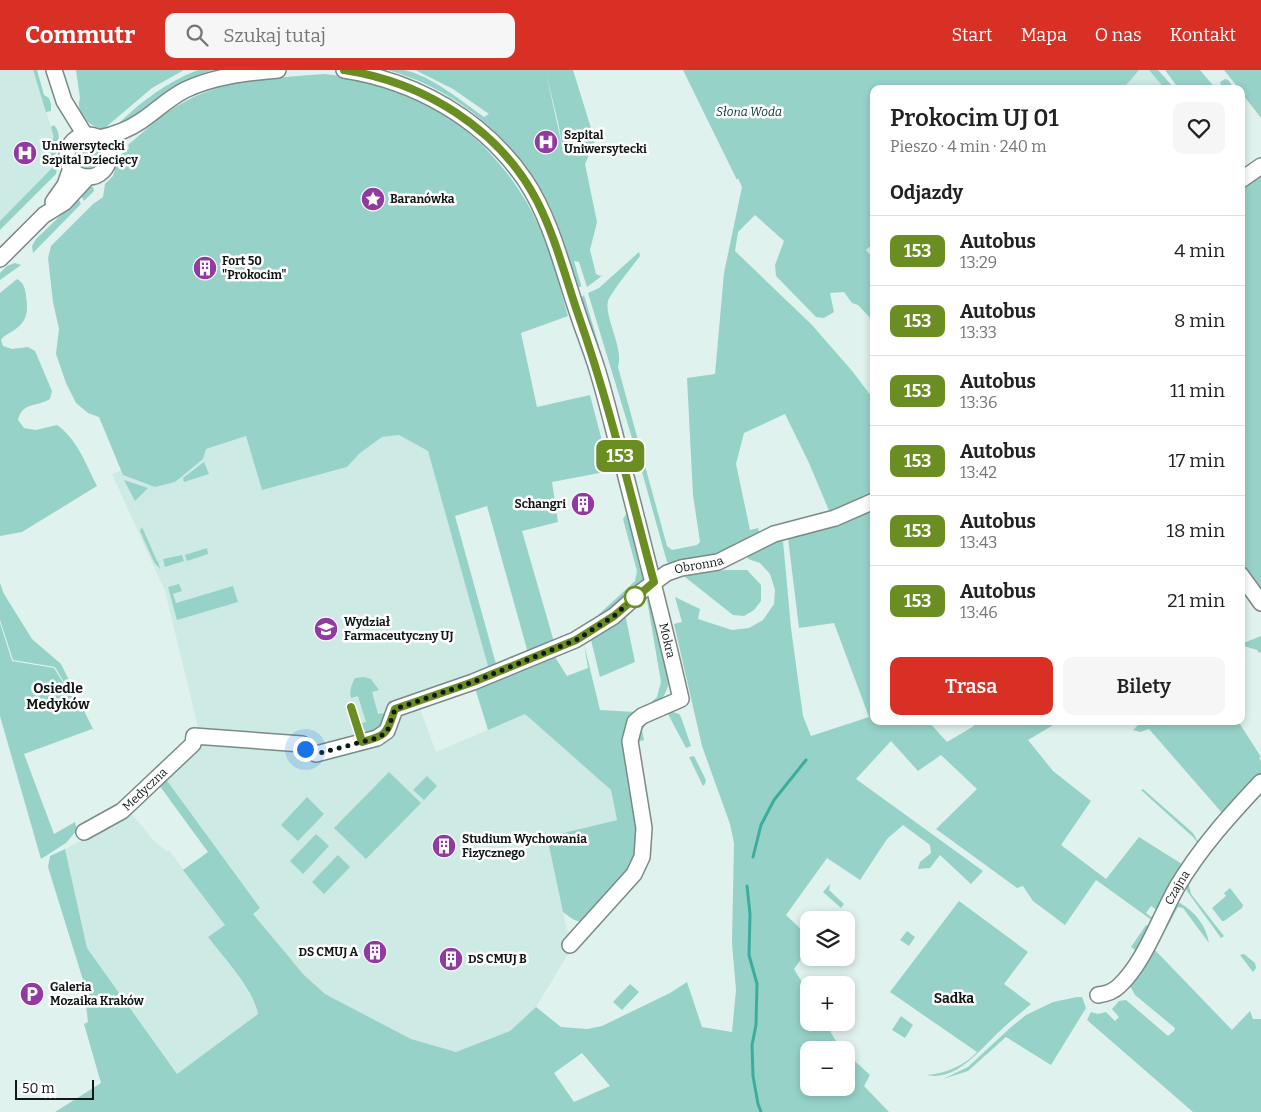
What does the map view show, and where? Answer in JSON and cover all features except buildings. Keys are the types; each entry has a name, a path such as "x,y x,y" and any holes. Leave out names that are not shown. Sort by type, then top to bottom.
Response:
{"street":[{"path":"54,70 64,101 85,139"},
{"path":"85,139 104,142 109,154 105,168 95,176 88,177 75,172 71,168 67,155 85,139 117,134 141,121 184,90 207,81 227,75 278,70"},
{"name":"Mokra","path":"344,70 380,77 434,98 482,132 507,158 524,180 549,227 597,369 654,582 681,699 642,716 635,722 630,741 644,828 642,857 639,866 626,884 570,945"},
{"path":"109,154 122,143 141,121"},
{"path":"1245,177 1261,166"},
{"path":"0,260 44,215 65,185 71,168"},
{"path":"44,215 65,202 88,177"},
{"name":"Obronna","path":"194,736 302,744 305,749 316,754 377,738 387,732 395,709 473,682 576,640 614,616 667,573 681,568 718,562 779,532 835,518 870,504"},
{"path":"1245,580 1261,603"},
{"name":"Medyczna","path":"84,832 122,811 193,744 194,736"},
{"name":"Czajna","path":"1098,995 1106,994 1118,987 1133,969 1177,888 1193,863 1224,822 1261,782"}],"shaded area":[{"name":"Uniwersytecki Szpital Dziecięcy","path":"0,70 33,70 53,133 54,138 47,140 54,166 0,221"},
{"path":"1139,70 1149,70 1162,85 1126,85"},
{"path":"399,435 428,451 493,682 420,709 436,752 525,714 611,790 617,820 547,837 571,949 536,1007 510,1031 456,1053 411,1039 325,994 304,975 252,914 260,908 165,778 201,739 165,591 112,474 206,449 246,436 262,490 347,467 360,453 382,437"},
{"path":"130,812 155,842 168,852 169,850 225,925 208,937 240,979 257,1006 258,1014 177,1074 87,948 65,849 123,819"}],"green space":[{"path":"33,70 37,70 44,95 49,98 51,111 46,112"},
{"path":"76,70 184,70 152,88 102,129 92,125 81,114"},
{"path":"198,70 213,70 175,87 117,127 126,116 154,93"},
{"path":"388,70 404,70 425,77 484,117 489,114 453,89 415,70 573,70 595,141 585,164 597,222 590,250 596,274 603,275 587,287 579,262 574,261 581,285 581,287 578,287 555,219 532,175 499,135 480,118 436,89 413,78","holes":["546,73 558,122 563,150"]},
{"name":"Słona Woda","path":"683,70 1139,70 1126,85 870,85 870,246 866,250 870,254 870,318 858,305 852,303 844,292 830,293 834,312 824,318 816,317 776,276 775,265 784,241 755,215 738,232 735,251 812,325 870,395 870,498 830,513 809,463 785,414 744,433 736,464 750,530 758,528 760,534 718,557 700,562 677,564 667,562 639,461 588,293 599,288 639,252 640,256 608,301 609,316 618,351 618,367 667,546 672,550 697,545 700,542 693,495 687,378 715,374 724,273 742,187 738,178 737,180"},
{"path":"1149,70 1158,70 1171,85 1162,85"},
{"path":"1165,70 1200,70 1213,85 1176,85"},
{"path":"1224,70 1261,70 1261,118 1245,97 1245,85 1236,85"},
{"path":"324,74 380,83 407,93 455,122 477,140 514,183 529,207 550,253 568,316 521,333 537,407 590,395 610,471 552,482 558,522 522,531 554,642 528,653 487,506 455,516 496,664 488,666 428,451 399,435 382,437 360,453 347,467 262,490 246,436 206,449 203,459 175,482 155,487 123,475 99,417 88,413 76,403 66,383 56,354 59,329 53,302 48,258 51,246 93,204 103,197 105,184 113,176 119,156 129,148 128,145 170,110 202,93 253,80"},
{"path":"1225,79 1232,85 1221,85 1220,82"},
{"path":"54,125 59,135 56,174 0,230 0,221 54,166 47,140 54,138 51,127"},
{"path":"88,144 96,148 100,156 96,164 88,168 80,164 76,156 80,148"},
{"path":"1261,173 1261,592 1245,574 1245,184"},
{"path":"90,186 93,187 94,191 84,201 80,194"},
{"path":"77,196 81,204 33,253 32,246 36,239"},
{"path":"15,263 21,265 0,280 0,273 7,266"},
{"path":"17,279 25,288 26,313 21,325 1,340 3,346 12,349 28,347 35,351 52,391 50,399 26,408 20,414 18,420 24,428 36,430 57,425 76,445 97,486 22,532 0,536 0,293"},
{"path":"584,295 599,346 599,355 581,298"},
{"path":"204,462 209,474 184,482 183,478"},
{"path":"124,480 148,488 135,501"},
{"path":"870,510 870,725 932,725 947,742 973,725 1053,725 1028,740 1053,771 1091,801 1061,845 1106,879 1139,837 1185,866 1158,911 1151,906 1146,913 1154,919 1153,921 1096,880 1065,925 1033,901 1023,886 1017,888 936,829 977,789 941,755 918,771 891,741 856,779 983,871 971,884 940,855 930,868 918,869 920,862 931,853 930,845 903,825 887,839 860,880 827,858 786,915 800,928 800,961 794,969 800,979 800,1031 830,1031 836,1041 800,1041 800,1096 855,1096 855,1061 870,1075 864,1086 889,1112 55,1112 101,1083 84,1024 88,1022 83,980 48,867 50,856 65,849 87,948 177,1074 258,1014 251,995 244,984 208,937 225,925 183,870 208,852 159,785 165,778 260,908 253,914 304,975 325,994 411,1039 456,1052 510,1031 536,1007 561,1027 587,1029 602,1026 670,993 687,982 702,1027 732,1032 736,990 732,943 734,843 730,824 702,746 674,624 682,622 675,597 700,609 698,619 732,630 749,628 763,620 774,604 775,590 770,574 760,563 748,559 748,553 778,538 783,541 791,628 803,716 811,736 869,717 834,623 799,628 788,538 792,533","holes":["582,1053 610,1086 574,1102 554,1073"]},
{"path":"628,511 648,581 597,620 596,617 635,581 637,571 623,519"},
{"path":"142,527 160,569 154,562 140,531"},
{"path":"207,548 208,554 187,561 185,555"},
{"path":"182,555 184,561 165,567 163,559"},
{"path":"726,570 747,570 761,585 761,601 754,610 744,616 733,615 685,577"},
{"path":"0,583 4,594 32,639 61,664 94,731 92,729 24,754 54,834 75,822 77,830 66,843 41,859 0,716 0,623 12,661 54,668 78,706 55,667 13,660 0,620"},
{"path":"179,584 182,591 173,594 176,603 233,586 238,602 177,620 168,587"},
{"path":"649,599 670,679 668,688 661,700 632,720 638,849 634,863 585,920 576,921 563,912 547,837 617,820 611,790 525,714 488,730 475,688 555,657 567,676 588,668 584,644 600,710 635,712 646,707 657,697 661,682 647,600"},
{"path":"625,614 635,662 600,677 591,640"},
{"path":"1261,636 1261,652 1259,653 1257,650 1245,646 1245,642"},
{"path":"364,677 371,679 379,690 372,692 378,714 385,713 386,717 382,727 370,734 359,724 366,722 358,696 351,698 350,695 355,678"},
{"path":"667,710 679,714 681,717 691,746 686,748 668,714 649,720 642,730 644,740 637,742 637,729 640,724 655,713"},
{"path":"1138,725 1241,725 1261,757 1259,758 1261,761 1261,775 1223,814 1149,729 1140,732 1133,730"},
{"path":"694,756 706,780 703,786 689,757"},
{"path":"389,772 421,803 366,859 334,828"},
{"path":"427,776 437,786 424,800 413,790"},
{"path":"1143,789 1193,833 1198,842 1141,790"},
{"path":"307,797 324,814 298,841 281,825"},
{"path":"316,834 329,846 303,874 290,861"},
{"path":"338,855 350,867 324,894 312,882"},
{"path":"1188,881 1191,894 1224,936 1221,938 1187,891 1185,886"},
{"path":"830,884 829,890 844,904 841,908 823,892"},
{"path":"1230,888 1243,905 1242,908 1222,921 1212,908 1226,896 1224,893"},
{"path":"959,901 1028,952 1004,984 1031,1004 968,1062 949,1073 938,1076 927,1075 941,1073 954,1068 967,1061 977,1052 890,992"},
{"path":"1180,903 1199,920 1208,936 1209,943 1183,908 1178,907 1165,931 1160,929 1175,904"},
{"path":"1146,925 1150,927 1134,955 1135,950 1131,947"},
{"path":"907,931 915,937 909,946 900,940"},
{"path":"1152,947 1232,1030 1250,1011 1253,1019 1261,1019 1261,1112 1193,1112 1087,1020 1091,1012 1098,1014 1106,1012 1115,1021 1119,1017 1112,1009 1119,1001 1126,1000 1168,1036 1174,1031 1175,1028 1135,995 1130,986"},
{"path":"1244,954 1255,963 1256,968 1253,972 1240,955"},
{"path":"630,984 639,992 622,1010 613,1002"},
{"path":"1082,997 1086,1008 1051,1065 1006,1037 968,1071 943,1079 968,1067 1026,1015 1053,1002"},
{"path":"901,1016 913,1025 905,1038 892,1030"}],"waterway":[{"path":"753,857 761,825 774,800 806,760"},
{"path":"747,886 750,914 749,955 757,984 756,1025 752,1045 753,1076 761,1112"}],"bus line":[{"name":"153","path":"344,70 380,77 434,98 482,132 507,158 524,180 549,227 566,282 597,369 654,582 614,616 576,640 473,682 395,709 387,732 377,738 362,742 351,707"}],"place":[{"name":"Szpital Uniwersytecki","path":"546,142"},
{"name":"Uniwersytecki Szpital Dziecięcy","path":"25,153"},
{"name":"Baranówka","path":"373,199"},
{"name":"Fort 50 \"Prokocim\"","path":"205,268"},
{"name":"Schangri","path":"583,504"},
{"name":"Wydział Farmaceutyczny UJ","path":"326,629"},
{"name":"Studium Wychowania Fizycznego","path":"444,846"},
{"name":"DS CMUJ A","path":"375,952"},
{"name":"DS CMUJ B","path":"451,959"},
{"name":"Galeria Mozaika Kraków","path":"32,994"}],"district":[{"name":"Osiedle Medyków","path":"58,696"},
{"name":"Sadka","path":"954,998"}],"route":[{"path":"305,749 316,754 377,738 387,732 395,709 473,682 576,640 614,616 638,594 635,597"}]}
